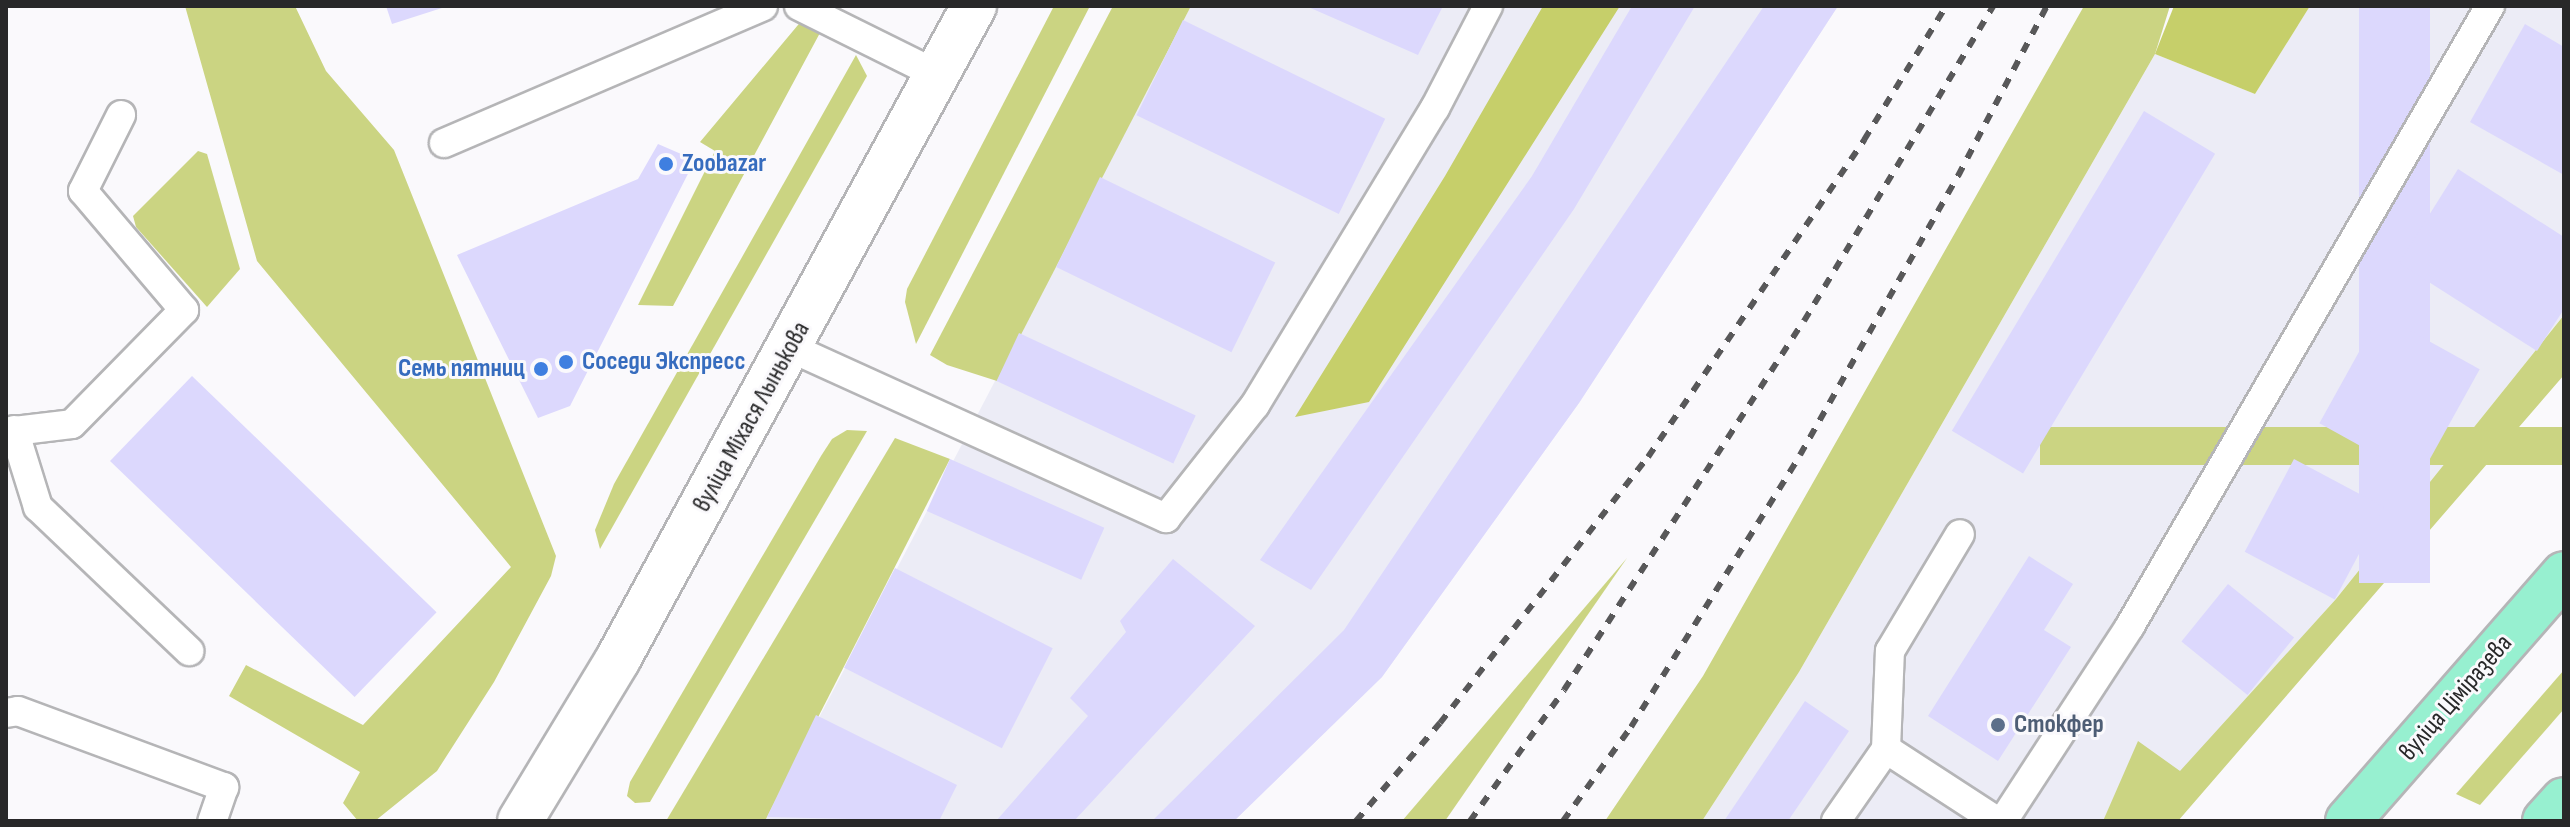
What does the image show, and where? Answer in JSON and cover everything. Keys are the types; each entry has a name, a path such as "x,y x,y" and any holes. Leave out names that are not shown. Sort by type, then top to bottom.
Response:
{"main road":[{"name":"вуліца Ціміразева","path":"2348,821 2564,574"},
{"path":"2545,821 2564,800"}],"street":[{"name":"вуліца Міхася Лынькова","path":"520,821 618,659 791,348 974,6"}],"lane":[{"path":"444,143 763,6"},
{"path":"799,6 938,75"},
{"path":"791,348 1166,518 1255,405 1435,108 1488,6"},
{"path":"1886,749 2000,821 2130,626 2490,6"},
{"path":"121,115 83,191 184,310 72,424 10,431 38,507 189,651"},
{"path":"1836,821 1886,749 1890,651 1960,534"},
{"path":"6,713 18,711 224,787 212,821"}],"shaded area":[{"path":"1191,6 1838,6 1579,403 1382,677 1234,821 765,821"},
{"path":"2310,6 2564,6 2564,315 2336,599 2137,821 1702,821 1799,672 2155,54 2255,94"}],"green space":[{"path":"185,6 295,6 326,71 394,150 556,556 551,576 494,682 437,771 375,821 358,821 343,803 360,772 229,696 246,665 363,725 511,567 257,261"},
{"path":"1054,6 1090,6 916,344 905,302 907,289"},
{"path":"1113,6 1191,6 997,381 947,365 930,355"},
{"path":"1543,6 1620,6 1369,402 1295,417 1445,176"},
{"path":"2084,6 2170,6 2155,54 1799,672 1702,821 1605,821 1703,676"},
{"path":"2174,6 2310,6 2255,94 2155,54"},
{"path":"803,19 821,31 673,306 638,305 715,151 700,142"},
{"path":"856,55 867,76 600,549 595,530 614,484"},
{"path":"198,151 207,154 240,269 207,307 136,227 133,216"},
{"path":"2564,315 2564,375 2178,821 2103,821 2138,741 2180,771 2336,599"},
{"path":"2040,427 2564,427 2564,465 2040,465"},
{"path":"847,430 867,431 650,802 635,803 627,796 630,782 821,456 832,439"},
{"path":"895,438 950,459 765,821 666,821"},
{"path":"1627,558 1445,821 1402,821"},
{"path":"2564,670 2564,709 2480,805 2456,794"}],"building":[{"path":"386,6 445,6 445,7 392,24"},
{"path":"1306,6 1443,6 1418,55"},
{"path":"1632,6 1695,6 1574,209 1311,590 1260,560 1532,176"},
{"path":"1764,6 1838,6 1579,403 1382,677 1234,821 1152,821 1344,630"},
{"path":"2359,6 2430,6 2430,583 2359,583"},
{"path":"1183,20 1385,119 1339,214 1137,115"},
{"path":"2525,24 2564,47 2564,175 2470,122"},
{"path":"2144,111 2215,154 2023,473 1952,431"},
{"path":"658,144 695,160 570,406 538,418 457,255 638,179"},
{"path":"2458,169 2564,237 2564,309 2537,351 2399,263"},
{"path":"1100,177 1275,262 1231,352 1056,267"},
{"path":"2380,314 2480,369 2419,479 2319,423"},
{"path":"1019,333 1196,415 1173,463 997,381"},
{"path":"192,376 437,612 355,697 110,461"},
{"path":"950,459 1104,528 1081,580 927,511"},
{"path":"2294,459 2384,507 2335,600 2245,552"},
{"path":"2029,556 2073,584 2044,630 2071,647 1998,761 1928,716"},
{"path":"1173,559 1255,626 1074,821 996,821 1088,716 1070,698 1126,632 1120,621"},
{"path":"895,568 1053,648 1002,748 844,668"},
{"path":"2228,584 2294,637 2247,695 2181,642"},
{"path":"1805,701 1849,731 1788,821 1724,821"},
{"path":"816,715 957,785 939,821 767,817"}],"railway":[{"path":"1356,821 1440,723 1648,457 1864,140 1946,6"},
{"path":"1470,821 1564,690 1804,321 1993,6"},
{"path":"1563,821 1631,727 1800,455 1958,176 2047,6"}],"place":[{"name":"Zoobazar","path":"666,164"},
{"name":"Соседи Экспресс","path":"566,362"},
{"name":"Семь пятниц","path":"541,369"},
{"name":"Стокфер","path":"1998,725"}]}
